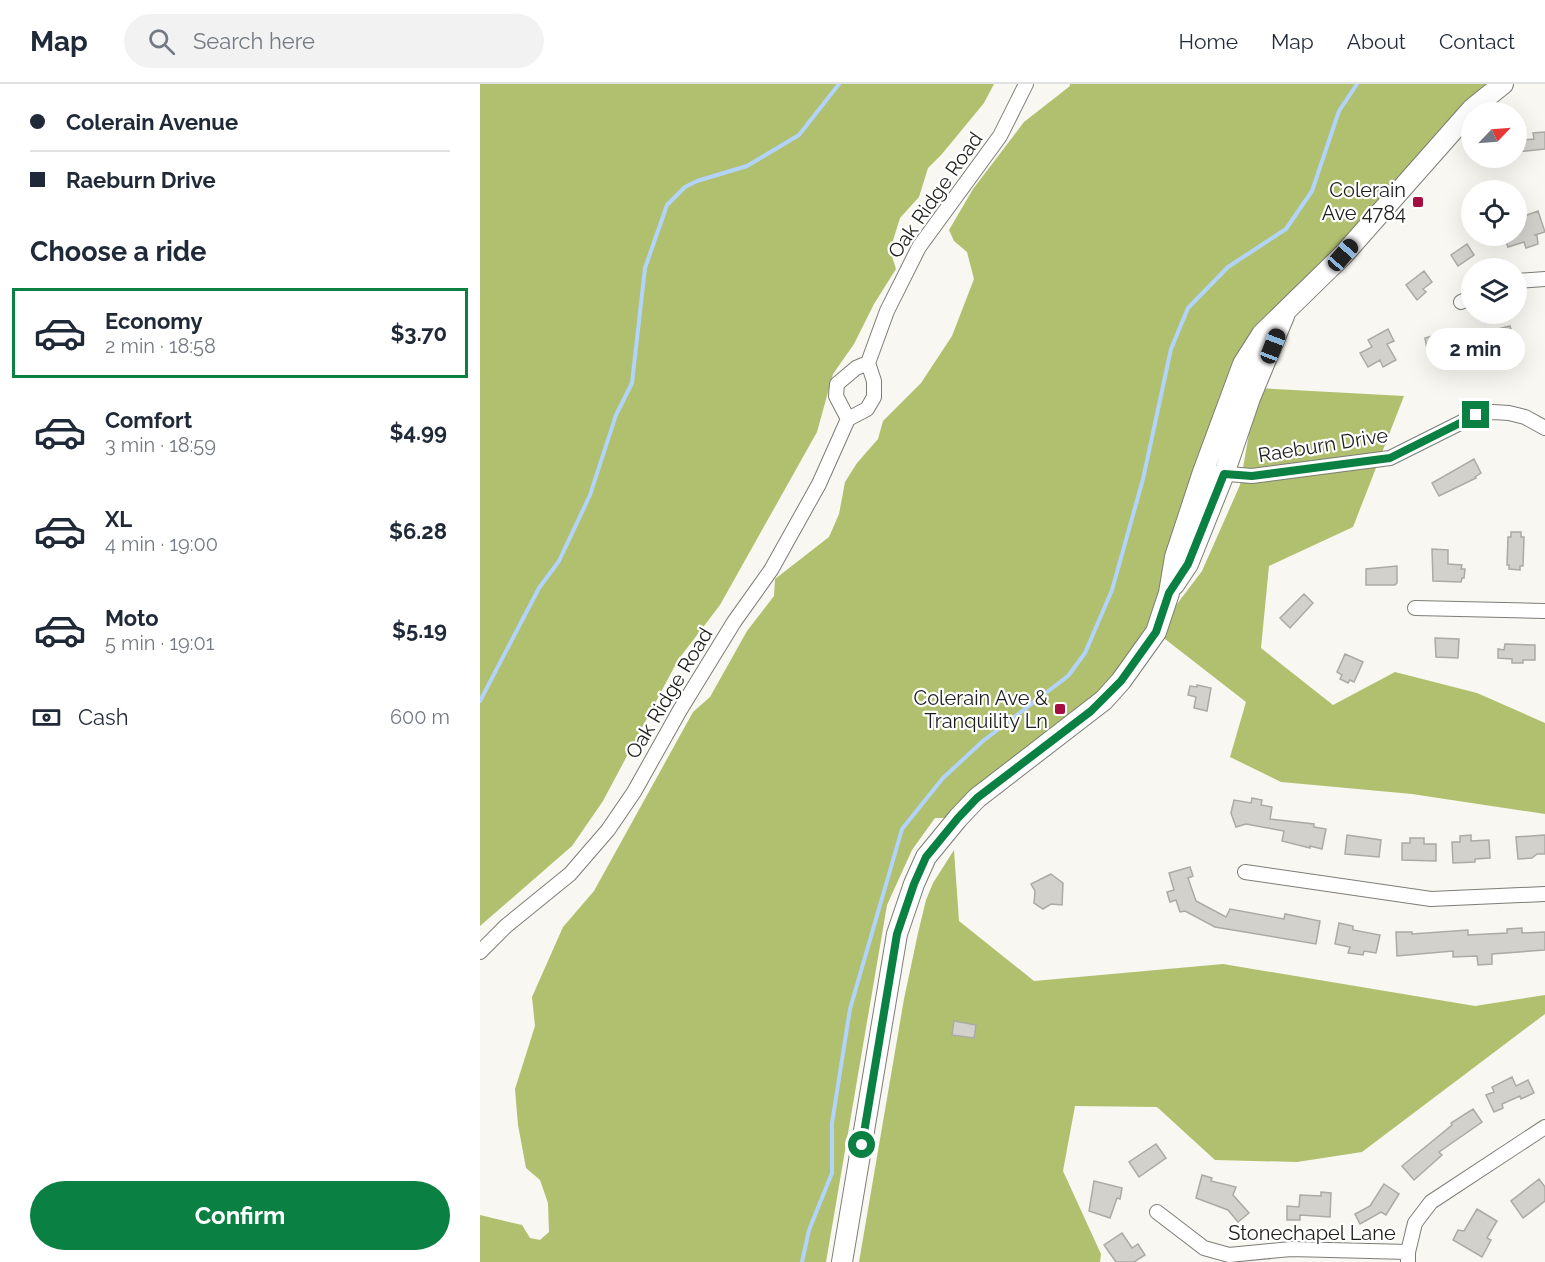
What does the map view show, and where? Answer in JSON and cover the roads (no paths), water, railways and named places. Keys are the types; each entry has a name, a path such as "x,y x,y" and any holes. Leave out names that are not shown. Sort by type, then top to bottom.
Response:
{"main road":[{"path":"842,1262 897,934 926,857 977,798 1091,711 1121,681 1156,632 1169,593 1175,557 1203,472 1243,364 1262,334 1343,255 1472,109 1503,84"},
{"path":"1169,593 1188,564 1224,474 1250,398 1287,308"}],"street":[{"name":"Oak Ridge Road","path":"480,952 506,926 570,874 608,830 634,792 680,710 734,622 771,570 819,484 848,419 867,409 874,397 874,381 868,363 887,311 919,246 1000,136 1026,84"},
{"path":"1527,280 1545,279"},
{"path":"848,419 836,396 837,384 856,368 868,363"},
{"name":"Raeburn Drive","path":"1203,472 1252,476 1390,458 1476,415 1493,412 1526,417 1545,428"},
{"path":"1415,608 1545,611"},
{"path":"1245,872 1431,898 1545,894"},
{"path":"1408,1257 1415,1223 1431,1203 1545,1127"},
{"name":"Stonechapel Lane","path":"1157,1212 1204,1248 1229,1255 1291,1249 1408,1257"}],"waterway":[{"path":"480,701 539,588 559,561 590,495 616,415 632,383 645,268 667,205 685,187 697,181 747,166 799,135 839,84"},
{"path":"802,1262 809,1230 832,1173 832,1123 850,1009 902,829 943,778 983,741 1068,676 1085,653 1112,590 1143,479 1171,349 1188,308 1228,267 1286,229 1312,191 1339,111 1357,84"}],"place":[{"name":"Colerain Ave 4784","path":"1418,202"},
{"name":"Colerain Ave & Tranquility Ln","path":"1060,709"}]}
